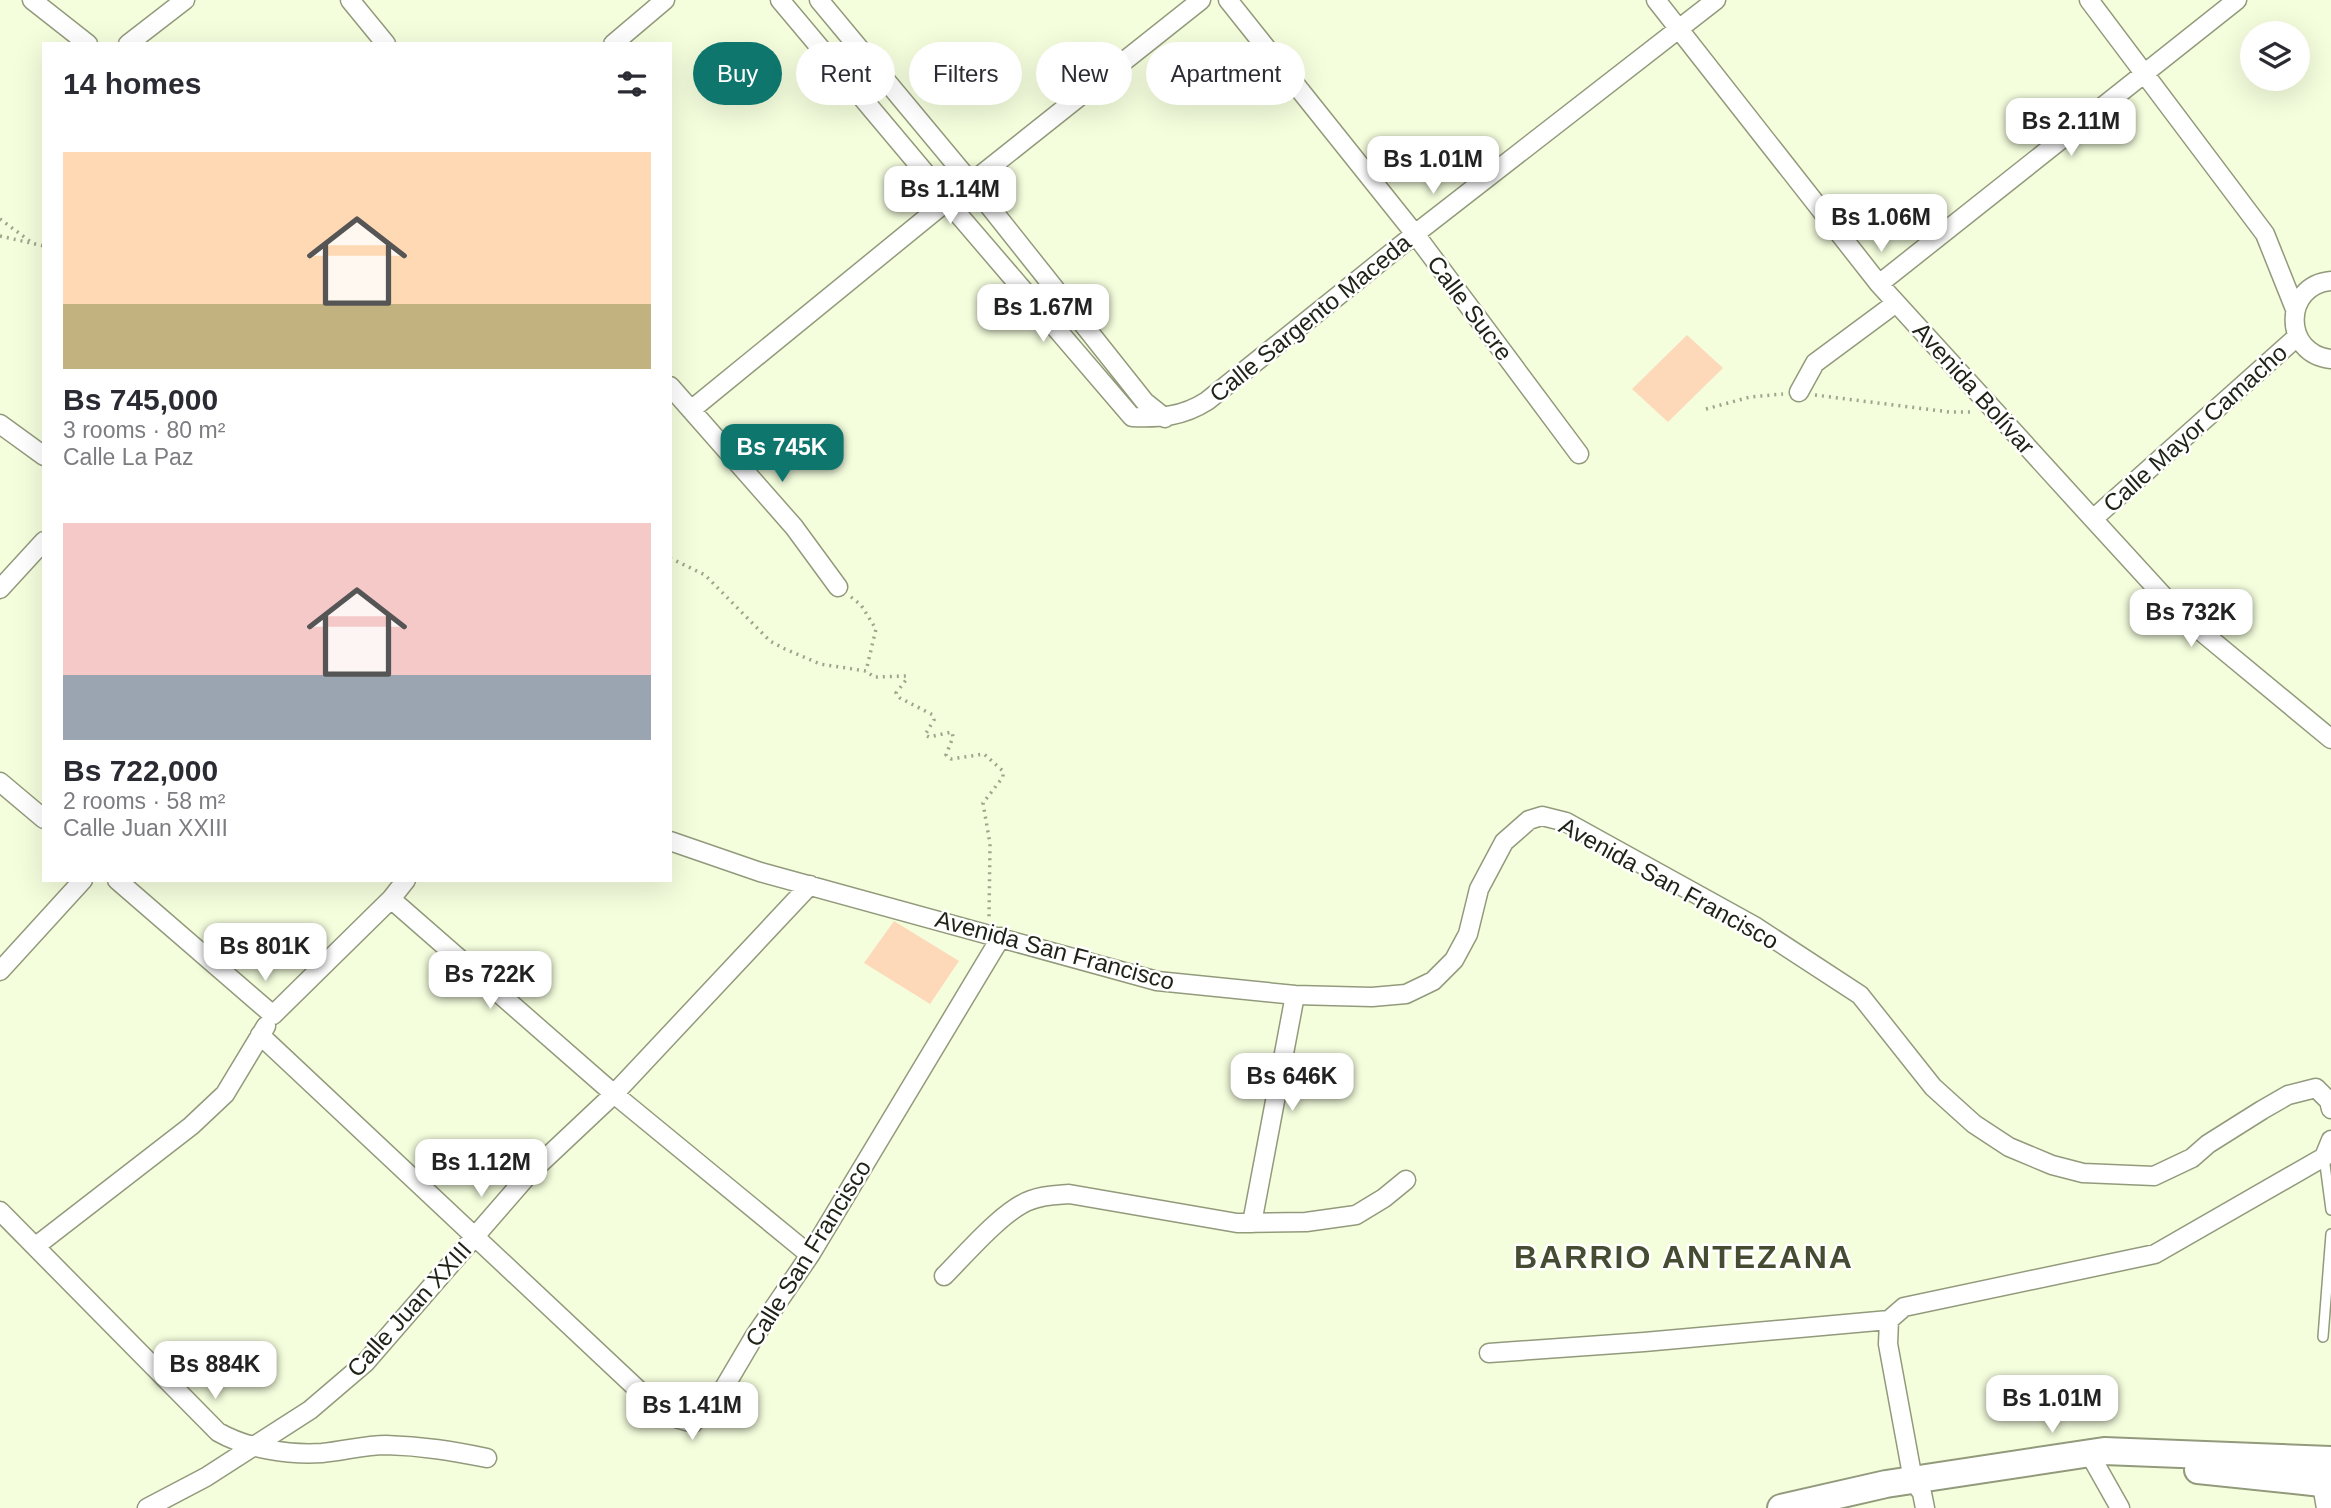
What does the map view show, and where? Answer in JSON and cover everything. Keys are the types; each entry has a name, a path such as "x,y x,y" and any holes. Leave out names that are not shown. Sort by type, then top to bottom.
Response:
{"main road":[{"path":"1843,1508 1877,1500 1921,1496 2092,1459 2119,1450 2326,1479"},
{"path":"1781,1508 1921,1496"}],"street":[{"path":"32,0 85,42"},
{"path":"131,42 185,0"},
{"path":"350,0 384,42"},
{"path":"615,42 665,0"},
{"path":"780,0 1114,399 1132,417 1165,418"},
{"path":"819,0 971,183 1145,402 1165,418"},
{"path":"971,183 1201,0"},
{"name":"Calle Sucre","path":"1228,0 1415,234 1579,454"},
{"name":"Avenida Bolívar","path":"1656,0 1880,284 2093,519 2180,614 2237,663 2303,713 2331,739"},
{"name":"Calle Sargento Maceda","path":"1165,418 1192,410 1207,401 1415,234 1716,0"},
{"path":"2089,0 2265,234 2295,309"},
{"path":"1880,284 2236,0"},
{"path":"691,410 947,201 948,180 958,176 971,183"},
{"path":"947,201 963,208 971,202 971,183"},
{"path":"2331,281 2313,286 2302,296 2295,309 2294,325 2304,347 2323,357 2331,366"},
{"path":"1799,392 1815,363 1896,303"},
{"name":"Calle Mayor Camacho","path":"2093,519 2298,336"},
{"path":"672,388 794,527 838,587"},
{"path":"0,424 42,456"},
{"path":"0,589 42,543"},
{"path":"0,782 42,817"},
{"name":"Avenida San Francisco","path":"672,842 760,872 1157,981 1294,995 1371,997 1406,994 1433,981 1454,960 1468,934 1479,889 1504,842 1529,820 1542,816 1566,822 1756,927 1860,995 1933,1087 1974,1124 2009,1147 2052,1165 2082,1173 2154,1176 2192,1158 2208,1144 2288,1095 2316,1087 2329,1101 2331,1109"},
{"path":"0,971 81,882"},
{"path":"119,882 273,1014"},
{"path":"36,1246 191,1126 225,1094 273,1014 405,882"},
{"name":"Calle Juan XXIII","path":"147,1508 206,1477 310,1410 365,1363 529,1174 614,1094 810,885"},
{"path":"391,899 614,1094 810,1255"},
{"name":"Calle San Francisco","path":"260,1035 665,1416 693,1423 721,1393 754,1336 810,1255 995,935"},
{"path":"1252,1223 1294,995"},
{"path":"1489,1353 1889,1320 1904,1307 2155,1254 2324,1157 2331,1140"},
{"path":"944,1276 1012,1210 1028,1200 1042,1196 1069,1194 1211,1219 1252,1223 1306,1222 1356,1215 1384,1198 1406,1180"},
{"path":"0,1211 218,1432 233,1440 274,1451 320,1453 382,1445 430,1446 487,1458"},
{"path":"1889,1320 1888,1344 1921,1496"},
{"path":"2092,1459 2120,1508"}],"lane":[{"path":"2324,1157 2331,1210"},
{"path":"2323,1337 2331,1234"}],"path":[{"path":"0,219 33,244"},
{"path":"0,236 42,246"},
{"path":"1706,409 1750,397 1799,392 1949,412 1974,412 1993,407"},
{"path":"672,559 705,575 770,641 820,664 866,671 874,677 906,676 897,693 900,698 933,716 934,720 925,735 929,737 952,732 953,737 946,755 951,759 984,754 1003,771 1003,777 983,803 990,844 995,935"},
{"path":"838,587 861,605 876,629 866,671"}],"shaded area":[{"path":"1687,335 1723,368 1668,422 1632,389"},
{"path":"894,921 959,961 930,1004 864,963"}],"district":[{"name":"BARRIO ANTEZANA","path":"1684,1257"}]}
